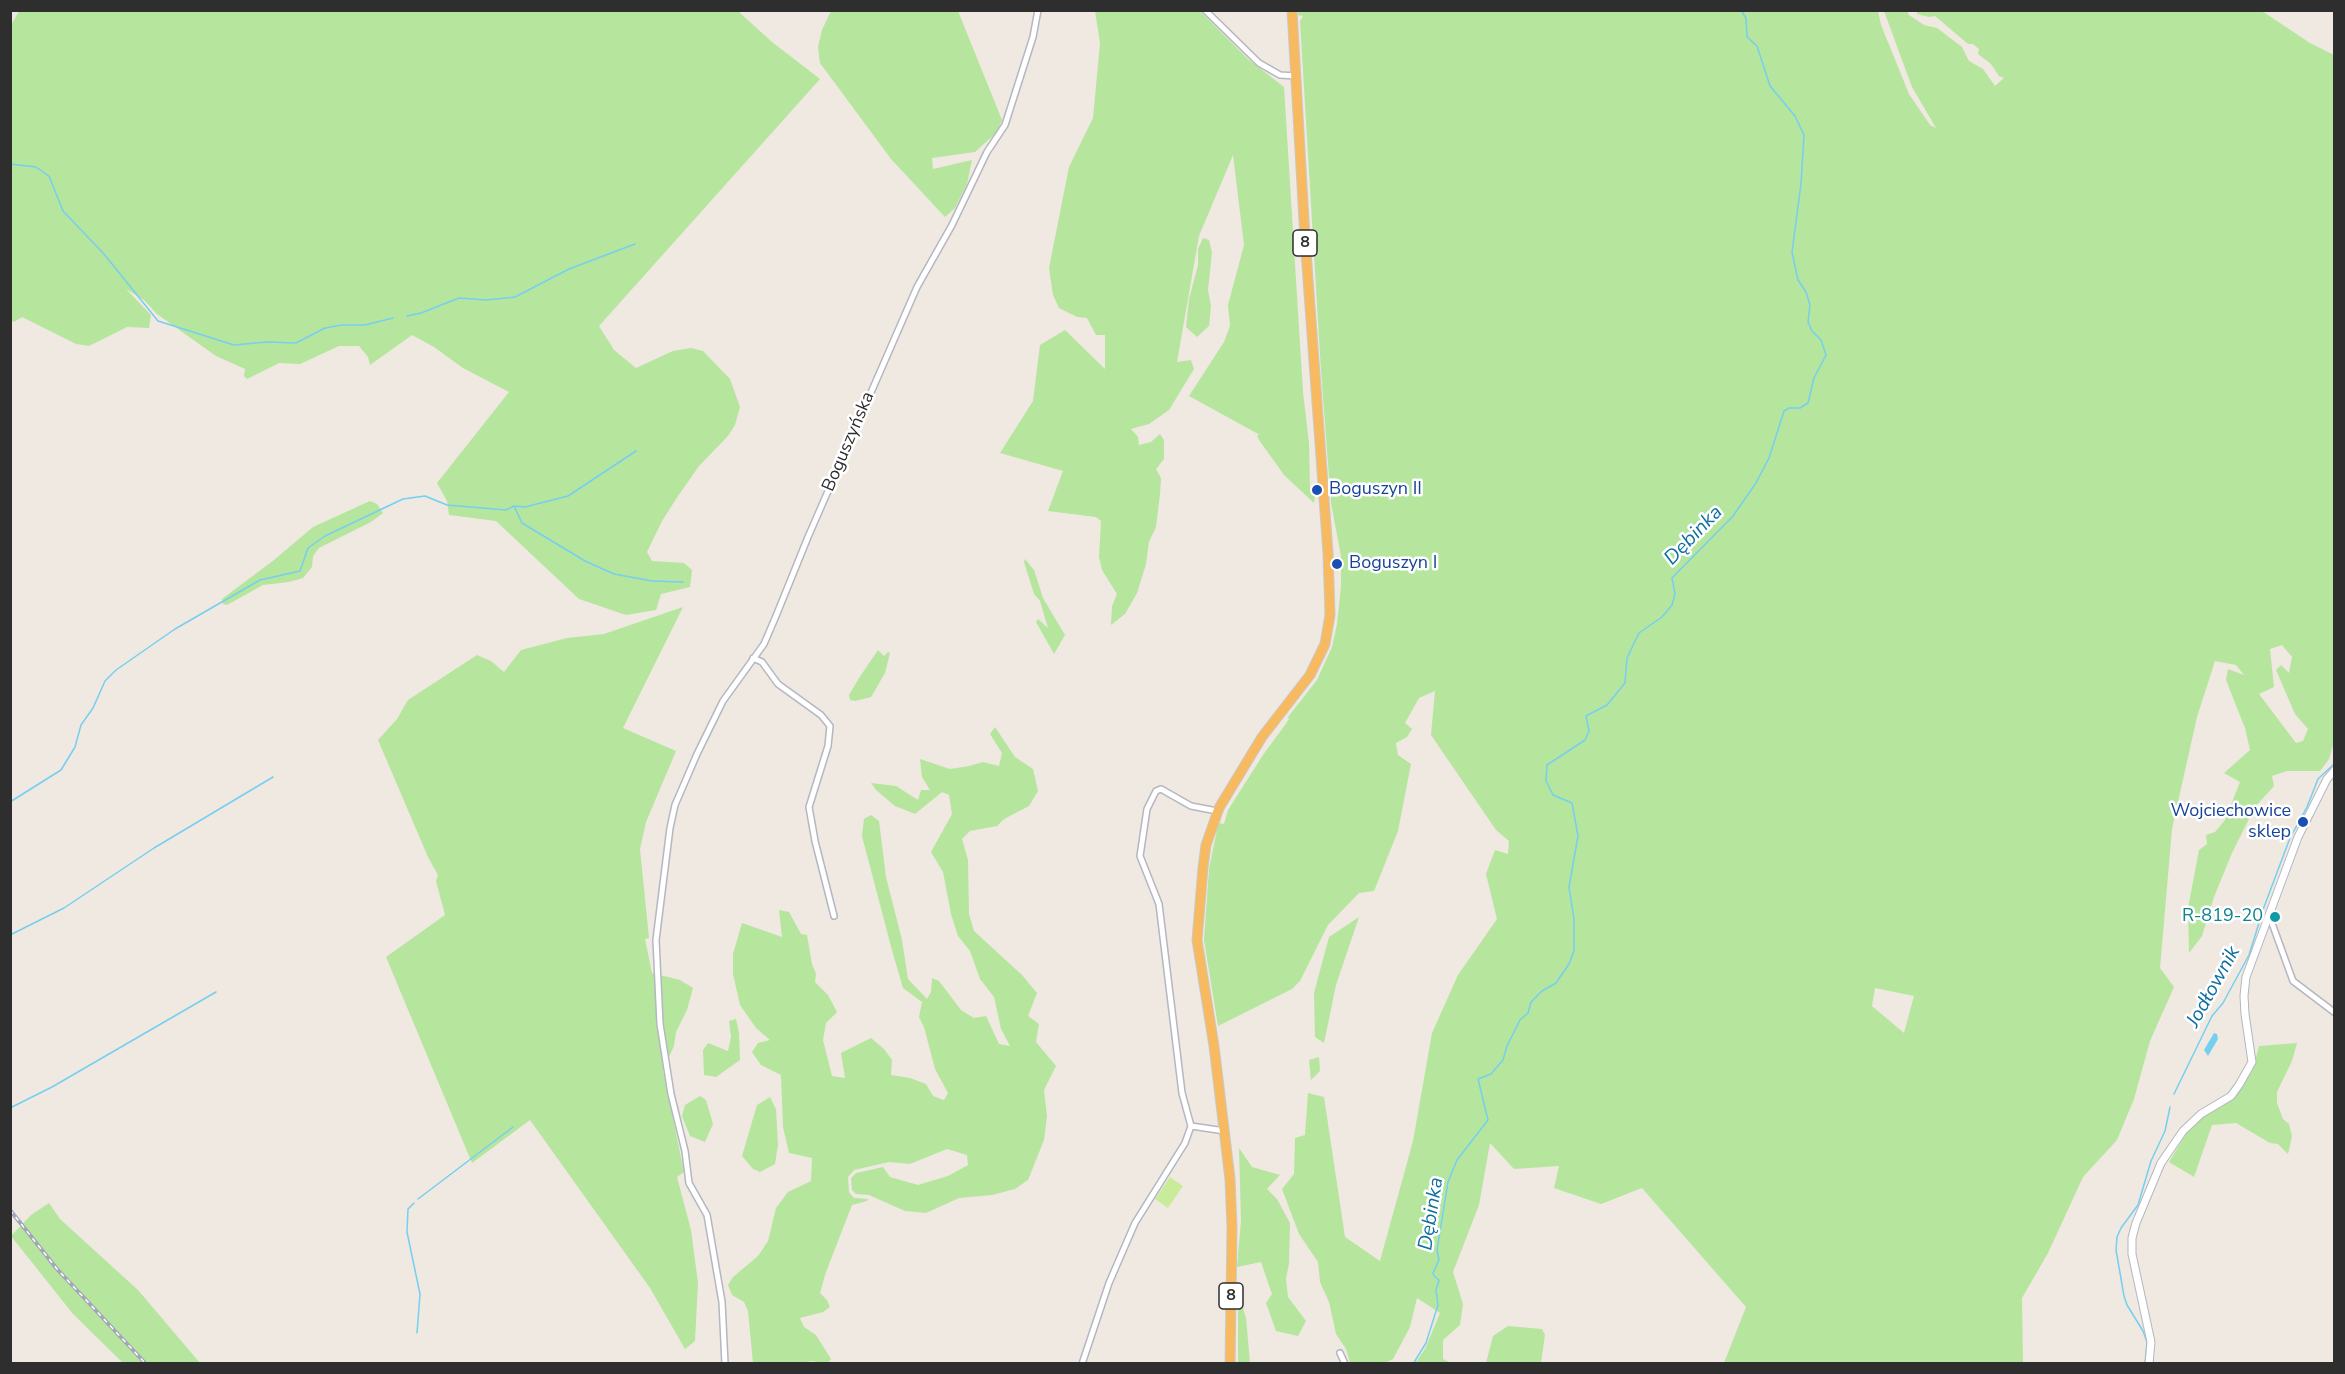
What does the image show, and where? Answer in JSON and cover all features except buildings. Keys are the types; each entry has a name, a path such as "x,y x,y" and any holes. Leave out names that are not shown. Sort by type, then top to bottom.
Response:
{"highway":[{"name":"8","path":"1230,1364 1232,1216 1225,1131 1197,940 1197,919 1206,845 1217,811 1262,737 1310,675 1322,651 1329,626 1328,553 1305,238 1292,10"}],"street":[{"name":"Boguszyńska","path":"725,1364 722,1302 707,1215 690,1183 671,1094 664,1052 656,971 656,940 666,852 675,805 723,701 764,644 917,287 950,229 987,152 1005,125 1033,37 1038,10"},
{"path":"1205,10 1259,63 1280,75 1296,76"},
{"path":"753,658 762,662 778,684 821,715 830,726 828,746 809,807 834,916"},
{"path":"2149,1364 2151,1342 2132,1254 2136,1223 2161,1163 2182,1131 2201,1114 2231,1096 2252,1062 2244,996 2246,977 2298,837 2327,779 2334,771"},
{"path":"1082,1364 1109,1283 1135,1222 1185,1143 1191,1126 1182,1093 1159,904 1142,865 1140,849 1147,809 1156,791 1161,789 1191,806 1217,811"},
{"path":"2269,914 2293,981 2334,1012"},
{"path":"1191,1126 1225,1131"},
{"path":"1340,1353 1346,1364"}],"green space":[{"path":"19,11 741,11 740,13 772,42 820,79 599,326 614,350 636,368 673,351 691,348 703,351 730,379 740,407 735,425 728,436 699,466 678,496 662,521 647,552 652,561 684,563 692,570 690,587 661,594 656,610 626,615 579,599 496,521 449,515 447,501 437,483 509,392 463,368 434,347 412,335 370,365 368,357 359,346 339,346 300,364 279,363 247,379 244,376 245,369 216,356 157,314 144,300 126,289 151,315 149,328 127,327 89,346 76,344 22,317 14,322 11,320 10,27"},
{"path":"831,11 958,11 1002,120 997,132 975,152 932,158 933,169 972,160 967,184 955,208 945,217 891,159 820,63 818,47 822,30"},
{"path":"1095,11 1200,11 1248,59 1284,87 1303,392 1309,443 1310,490 1315,496 1314,503 1284,475 1259,440 1257,435 1260,435 1189,396 1224,342 1230,326 1228,305 1244,245 1233,155 1199,236 1177,362 1191,360 1194,369 1169,410 1149,424 1131,429 1138,437 1139,445 1151,442 1160,434 1164,440 1164,459 1156,469 1161,478 1156,527 1149,542 1146,564 1137,593 1125,614 1111,625 1112,606 1117,594 1102,570 1099,557 1101,521 1096,517 1048,511 1063,471 1000,453 1033,401 1040,345 1065,330 1105,369 1105,335 1096,335 1087,318 1077,317 1059,308 1053,295 1049,268 1069,167 1093,118 1100,43"},
{"path":"1298,11 1878,11 1881,25 1909,94 1930,125 1936,128 1912,87 1884,11 1907,11 1909,15 1924,25 1937,28 1962,47 1969,61 1983,69 1995,86 2004,78 1999,76 1991,64 1978,54 1979,49 1973,44 1968,44 1935,16 1917,14 1917,11 2262,11 2310,43 2334,55 2334,742 2329,759 2320,771 2287,771 2272,776 2274,786 2255,807 2232,853 2214,897 2202,936 2189,953 2188,908 2199,850 2207,844 2206,835 2215,832 2225,820 2240,782 2224,773 2250,750 2245,728 2226,680 2228,669 2244,675 2236,665 2215,661 2197,717 2172,829 2160,968 2174,987 2150,1041 2134,1099 2117,1140 2083,1177 2048,1253 2022,1298 2023,1363 1724,1363 1746,1307 1642,1188 1601,1204 1554,1188 1559,1166 1514,1169 1490,1143 1479,1205 1453,1272 1463,1304 1460,1325 1443,1340 1443,1359 1451,1363 1415,1363 1425,1349 1440,1313 1417,1298 1410,1327 1393,1359 1385,1363 1350,1363 1346,1349 1336,1334 1329,1302 1320,1282 1318,1262 1299,1234 1282,1189 1294,1174 1295,1138 1305,1135 1308,1093 1324,1097 1345,1237 1380,1261 1413,1141 1432,1033 1458,975 1497,919 1486,874 1495,850 1508,854 1509,841 1496,830 1431,735 1435,691 1419,698 1405,723 1412,729 1407,737 1396,743 1398,755 1411,764 1398,831 1374,891 1359,893 1328,925 1300,981 1292,989 1218,1026 1204,940 1209,869 1217,830 1219,823 1224,824 1228,810 1289,719 1288,717 1317,680 1332,647 1341,586 1341,556 1331,503 1321,371 1300,21 1303,16 1298,15","holes":["2282,645 2292,657 2289,673 2281,665 2276,670 2295,714 2308,729 2303,741 2296,743 2259,694 2274,687 2270,649","1875,988 1914,996 1904,1033 1872,1006"]},
{"path":"1203,238 1209,240 1212,252 1208,290 1211,306 1209,326 1197,337 1186,327 1189,299 1198,265 1198,249"},
{"path":"370,501 377,504 383,513 371,522 319,548 313,556 312,567 303,578 263,585 227,605 223,604 222,599 313,527"},
{"path":"1025,559 1034,570 1043,598 1065,635 1054,654 1036,622 1038,619 1048,628 1040,601 1034,594"},
{"path":"683,607 623,728 676,751 646,822 640,849 649,938 645,939 652,973 680,980 693,988 687,1010 676,1032 674,1046 663,1070 684,1172 677,1177 691,1230 698,1283 695,1341 685,1349 650,1288 530,1120 472,1163 386,957 445,915 436,881 438,875 428,857 378,740 397,719 408,700 477,655 491,661 504,672 521,650 567,638 604,634"},
{"path":"878,650 884,656 890,653 885,673 871,697 850,700 849,695"},
{"path":"995,727 1015,757 1033,769 1038,791 1029,806 1004,819 997,826 970,831 962,839 968,860 969,914 974,931 1022,975 1037,993 1028,1016 1039,1024 1036,1042 1056,1066 1044,1090 1047,1116 1044,1140 1028,1180 1015,1189 992,1195 959,1198 926,1213 905,1211 869,1195 856,1194 852,1190 851,1178 856,1173 883,1167 890,1177 918,1185 948,1176 968,1165 967,1155 947,1149 910,1164 889,1162 854,1170 848,1177 849,1192 854,1198 868,1199 852,1205 826,1272 820,1293 830,1307 823,1312 800,1318 804,1327 816,1335 831,1359 828,1363 809,1361 809,1363 753,1363 748,1311 744,1302 732,1295 728,1285 733,1277 758,1256 768,1241 776,1208 788,1192 811,1181 812,1158 789,1153 783,1127 781,1075 761,1065 752,1052 758,1043 770,1040 756,1028 740,1005 733,974 733,954 742,923 782,937 779,910 789,912 801,934 807,935 816,974 815,982 828,995 837,1012 826,1023 823,1040 832,1076 845,1078 841,1053 871,1038 884,1049 892,1060 891,1075 910,1078 926,1084 933,1096 944,1100 948,1093 935,1069 924,1027 919,1017 922,1002 903,988 893,954 862,836 864,819 871,815 879,821 886,877 902,940 908,979 927,999 931,992 932,978 939,981 961,1010 974,1018 986,1016 999,1044 1010,1046 1001,1029 994,997 980,979 970,951 958,936 943,872 931,852 952,814 949,795 942,792 915,814 895,806 871,783 896,786 918,800 921,790 930,790 922,777 920,759 950,769 983,762 999,766 1002,753 990,734"},
{"path":"1359,917 1336,985 1324,1043 1315,1037 1314,993 1329,937"},
{"path":"736,1019 740,1060 716,1077 704,1075 703,1050 708,1043 728,1051 731,1037 729,1021"},
{"path":"2297,1043 2292,1061 2277,1092 2277,1103 2283,1119 2289,1124 2292,1136 2288,1154 2278,1144 2270,1143 2236,1123 2212,1125 2194,1177 2169,1162 2192,1124 2252,1072 2259,1046"},
{"path":"1319,1057 1320,1071 1311,1080 1309,1060"},
{"path":"700,1096 706,1100 713,1124 705,1142 690,1136 682,1116 685,1105"},
{"path":"770,1097 776,1109 778,1145 775,1164 760,1172 753,1169 742,1156 757,1105"},
{"path":"1239,1148 1252,1167 1280,1175 1267,1189 1277,1199 1290,1223 1289,1263 1286,1279 1288,1297 1306,1321 1298,1336 1276,1331 1266,1303 1272,1294 1261,1262 1237,1267 1241,1221"},
{"path":"1170,1177 1183,1186 1168,1208 1155,1199"},
{"path":"49,1203 60,1219 138,1290 200,1363 123,1363 73,1314 11,1236 31,1215"},
{"path":"1238,1307 1243,1308 1246,1318 1250,1363 1238,1363"},
{"path":"1508,1326 1542,1329 1545,1335 1541,1363 1486,1363 1493,1336"}],"water":[{"path":"2214,1033 2217,1034 2218,1039 2208,1056 2204,1050"}],"waterway":[{"name":"Dębinka","path":"1413,1364 1426,1343 1438,1305 1436,1290 1439,1280 1433,1273 1439,1260 1437,1250 1448,1182 1457,1160 1488,1120 1478,1079 1491,1074 1503,1060 1507,1046 1520,1020 1528,1013 1531,1002 1542,991 1556,983 1569,964 1574,951 1574,919 1569,887 1578,836 1572,803 1553,795 1546,781 1547,765 1585,740 1589,731 1586,716 1607,705 1625,683 1627,658 1639,633 1662,617 1672,605 1675,594 1672,578 1733,516 1756,483 1769,458 1784,411 1789,408 1800,408 1808,403 1814,378 1826,355 1821,340 1812,331 1808,322 1810,305 1806,292 1798,280 1792,252 1801,184 1804,135 1795,116 1770,86 1757,46 1747,37 1746,18 1741,10"},
{"path":"10,164 36,167 49,176 63,211 104,254 158,321 234,345 267,342 296,343 325,328 365,325 393,318"},
{"path":"407,316 459,298 486,300 515,297 569,269 635,244"},
{"path":"10,802 61,770 75,747 81,725 93,708 105,681 116,670 175,629 260,580 300,571 308,548 325,536 403,499 425,496 447,505 506,510 514,506 525,507 568,496 636,451"},
{"path":"514,506 522,523 585,561 614,574 652,581 683,582"},
{"name":"Jodłownik","path":"2174,1094 2212,1016 2223,1003 2249,955 2290,838 2307,807 2318,779 2334,764"},
{"path":"10,935 64,908 154,848 273,777"},
{"path":"10,1108 52,1087 216,992"},
{"name":"Jodłownik","path":"2145,1364 2147,1342 2124,1296 2116,1250 2117,1237 2138,1205 2151,1161 2165,1131 2170,1107"},
{"path":"418,1199 513,1127"},
{"path":"414,1203 408,1209 407,1232 420,1294 417,1333"}],"railway":[{"path":"10,1210 57,1269 146,1364"}],"place":[{"name":"Boguszyn II","path":"1317,490"},
{"name":"Boguszyn I","path":"1337,564"},
{"name":"Wojciechowice sklep","path":"2303,822"},
{"name":"R-819-20","path":"2275,917"}]}
